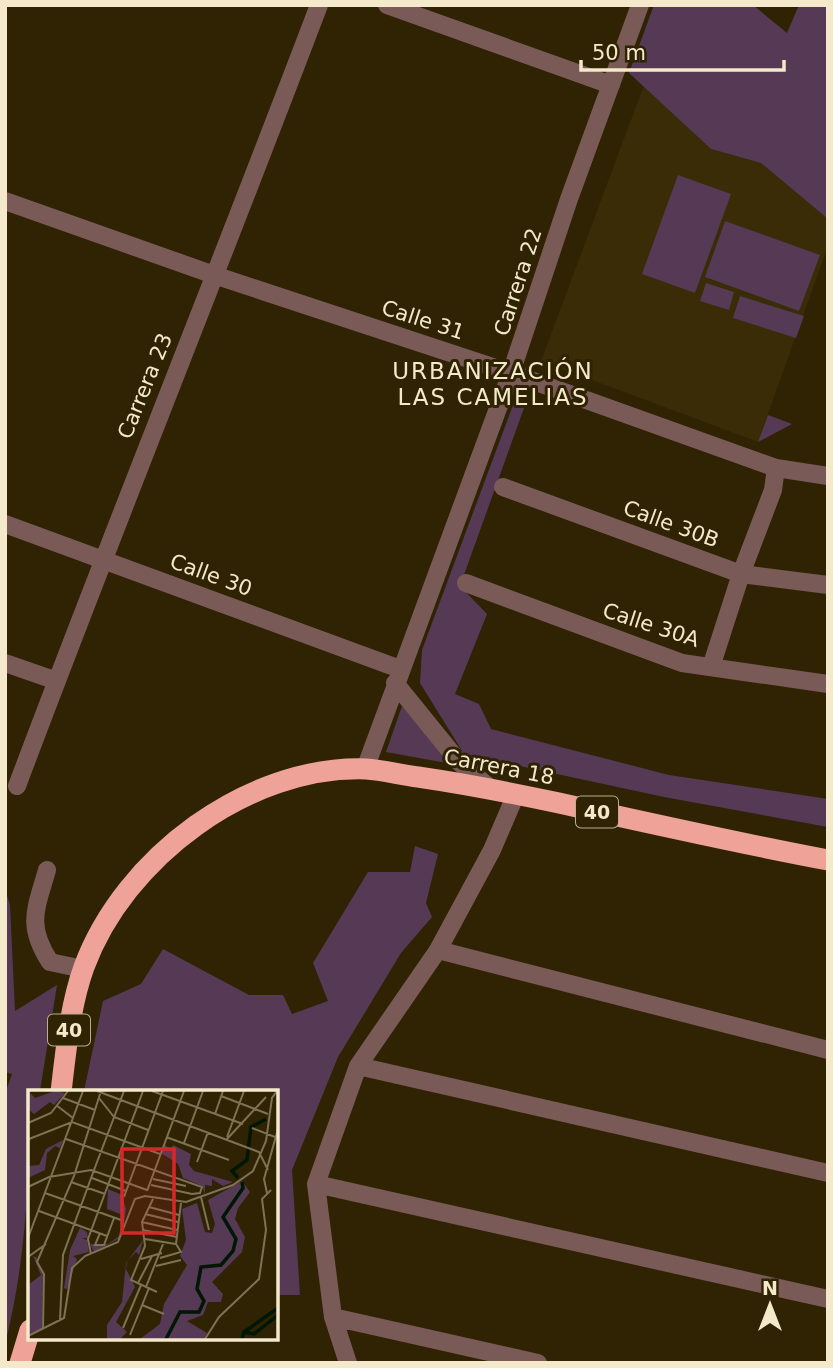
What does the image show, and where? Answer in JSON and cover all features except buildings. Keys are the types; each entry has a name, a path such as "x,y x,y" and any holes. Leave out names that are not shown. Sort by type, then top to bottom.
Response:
{"highway":[{"name":"Carrera 18","path":"365,769 490,788 828,860"},
{"name":"40","path":"61,1090 69,1031 83,969 96,940 124,897 173,843 201,819 272,786 312,775 365,769"},
{"path":"20,1363 28,1337"}],"street":[{"name":"Carrera 23","path":"17,786 102,559 217,276 319,5"},
{"path":"387,5 611,85"},
{"name":"Carrera 22","path":"365,769 511,373 640,5"},
{"name":"Calle 31","path":"5,201 217,276 511,373 776,468 828,476"},
{"path":"712,667 741,574 773,491 776,468"},
{"name":"Calle 30B","path":"503,487 741,574 828,585"},
{"name":"Calle 30","path":"5,524 102,559 398,676"},
{"name":"Calle 30A","path":"466,583 682,663 828,684"},
{"path":"5,663 57,681"},
{"path":"398,676 459,762 490,788"},
{"path":"348,1363 333,1317 316,1184 358,1066 438,950 492,850 516,794"},
{"path":"47,870 33,920 37,941 50,962 83,969"},
{"path":"438,950 828,1050"},
{"path":"358,1066 828,1172"},
{"path":"316,1184 828,1299"},
{"path":"333,1317 538,1363"}],"shaded area":[{"path":"654,5 753,5 787,33 799,5 828,5 828,219 761,163 711,149 629,73"},
{"path":"644,85 711,149 761,163 828,219 828,246 758,442 541,361"},
{"path":"678,175 731,194 695,293 642,274"},
{"path":"725,221 820,255 799,311 705,277"},
{"path":"706,283 734,292 729,310 700,301"},
{"path":"740,296 804,316 796,338 733,318"},
{"path":"516,397 528,397 460,586 487,614 455,694 479,704 491,729 669,775 828,799 828,827 664,797 464,754 420,683 422,650"},
{"path":"768,415 792,424 758,442"},
{"path":"402,706 452,764 386,752"},
{"path":"415,846 438,854 426,903 432,917 401,953 338,1057 292,1170 300,1295 278,1295 278,1090 84,1090 103,1001 141,984 163,949 249,995 283,995 292,1014 328,1001 313,963 368,872 410,872"},
{"path":"5,889 10,905 15,1011 57,985 40,1090 28,1090 25,1218 18,1282 5,1344 5,1094 12,1074 5,1072"}],"district":[{"name":"URBANIZACIÓN LAS CAMELIAS","path":"493,384"}]}
